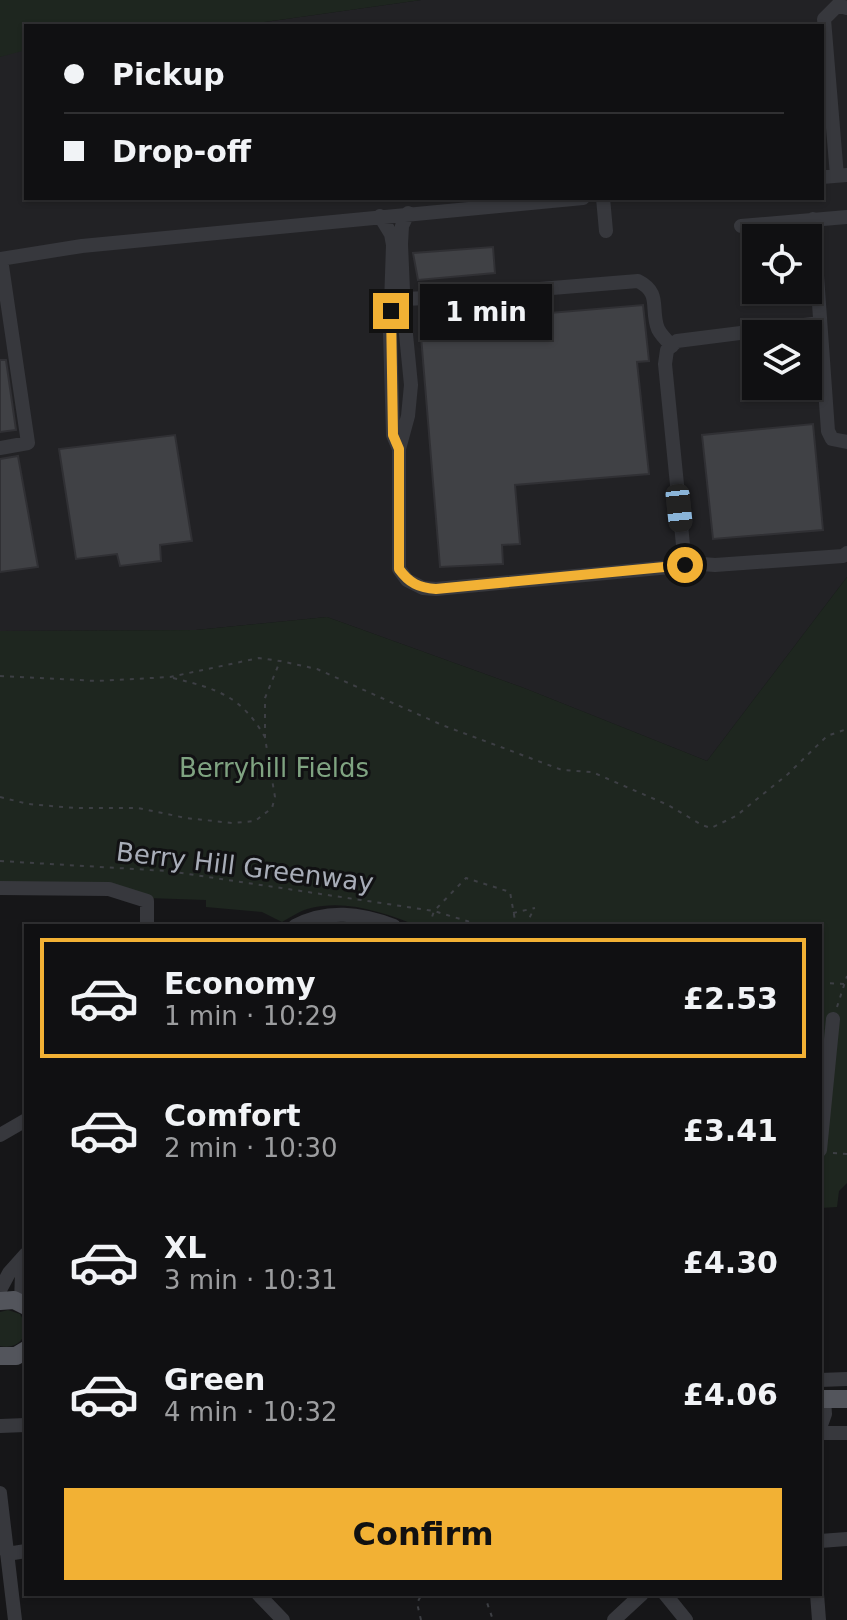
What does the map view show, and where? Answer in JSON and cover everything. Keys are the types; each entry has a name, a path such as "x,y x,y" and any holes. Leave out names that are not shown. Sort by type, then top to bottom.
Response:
{"main road":[{"path":"0,1301 7,1299 24,1304"},
{"path":"822,1399 847,1399"}],"street":[{"path":"835,176 824,19 838,5 847,8"},
{"path":"393,200 390,333 393,435 399,449"},
{"path":"0,448 28,443 0,259 82,246 561,200"},
{"path":"603,200 606,231"},
{"path":"394,215 402,226 411,398 399,449 399,569 407,580 423,588 685,565 843,556 847,553"},
{"path":"741,226 847,217"},
{"path":"813,219 820,320"},
{"path":"404,299 495,295 638,281 653,292 658,329 672,346"},
{"path":"685,565 665,364 667,350 677,341 742,333"},
{"path":"822,350 828,431 832,439 847,442"},
{"path":"0,888 109,889 154,903 147,922"},
{"path":"300,924 326,914 375,919 389,924"},
{"path":"822,1118 825,1054 833,1019"},
{"path":"0,1135 24,1121"},
{"path":"0,1290 9,1273 24,1259"},
{"path":"24,1264 24,1304"},
{"path":"822,1380 847,1379"},
{"path":"822,1399 825,1414 822,1424"},
{"path":"0,1426 24,1425"},
{"path":"822,1431 847,1433"},
{"path":"0,1493 15,1620"},
{"path":"822,1541 847,1539"},
{"path":"4,1544 24,1550"},
{"path":"260,1596 283,1620"},
{"path":"614,1620 640,1596"},
{"path":"667,1596 686,1620"},
{"path":"817,1596 819,1620"}],"path":[{"path":"0,676 97,681 170,677 259,658 280,661 317,669 442,725 562,770 592,772 668,805 711,828 736,816 788,774 827,736 847,729"},
{"path":"0,797 40,805 106,810 138,808 186,818 232,823 255,821 272,808 275,797 265,738 265,698 280,661"},
{"path":"170,677 195,683 234,700 252,716 265,738"},
{"name":"Berry Hill Greenway","path":"0,861 168,871 434,911 476,924"},
{"path":"430,924 434,911 466,878 510,892 516,924"},
{"path":"513,913 535,908 526,924"},
{"path":"833,1019 847,976"},
{"path":"822,983 846,984"},
{"path":"421,1596 417,1603 421,1620"},
{"path":"485,1596 493,1620"}],"shaded area":[{"path":"421,0 847,0 847,577 707,761 524,688 327,617 196,630 0,631 0,57 24,50 24,200 824,200 824,24 250,24"}],"green space":[{"path":"0,0 421,0 250,24 24,24 24,51 0,57"},
{"name":"Berryhill Fields","path":"847,577 847,1183 839,1191 837,1207 822,1208 822,924 412,924 379,912 338,905 307,909 282,922 262,912 206,907 206,900 147,898 0,883 0,631 196,630 327,617 524,688 707,761"},
{"path":"8,1310 20,1314 23,1320 24,1333 14,1346 0,1346 0,1312"}],"building":[{"path":"493,247 495,273 418,280 413,253"},
{"path":"643,305 649,361 637,362 649,474 515,485 520,544 502,545 503,564 440,567 420,324"},
{"path":"0,360 6,360 16,430 0,432"},
{"path":"813,424 823,530 713,539 702,435"},
{"path":"175,435 192,541 160,545 161,561 120,566 117,554 76,559 59,449"},
{"path":"18,456 38,567 0,572 0,459"}],"route":[{"path":"391,311 393,435 399,449 399,569 407,580 423,588 436,589 685,565"}]}
